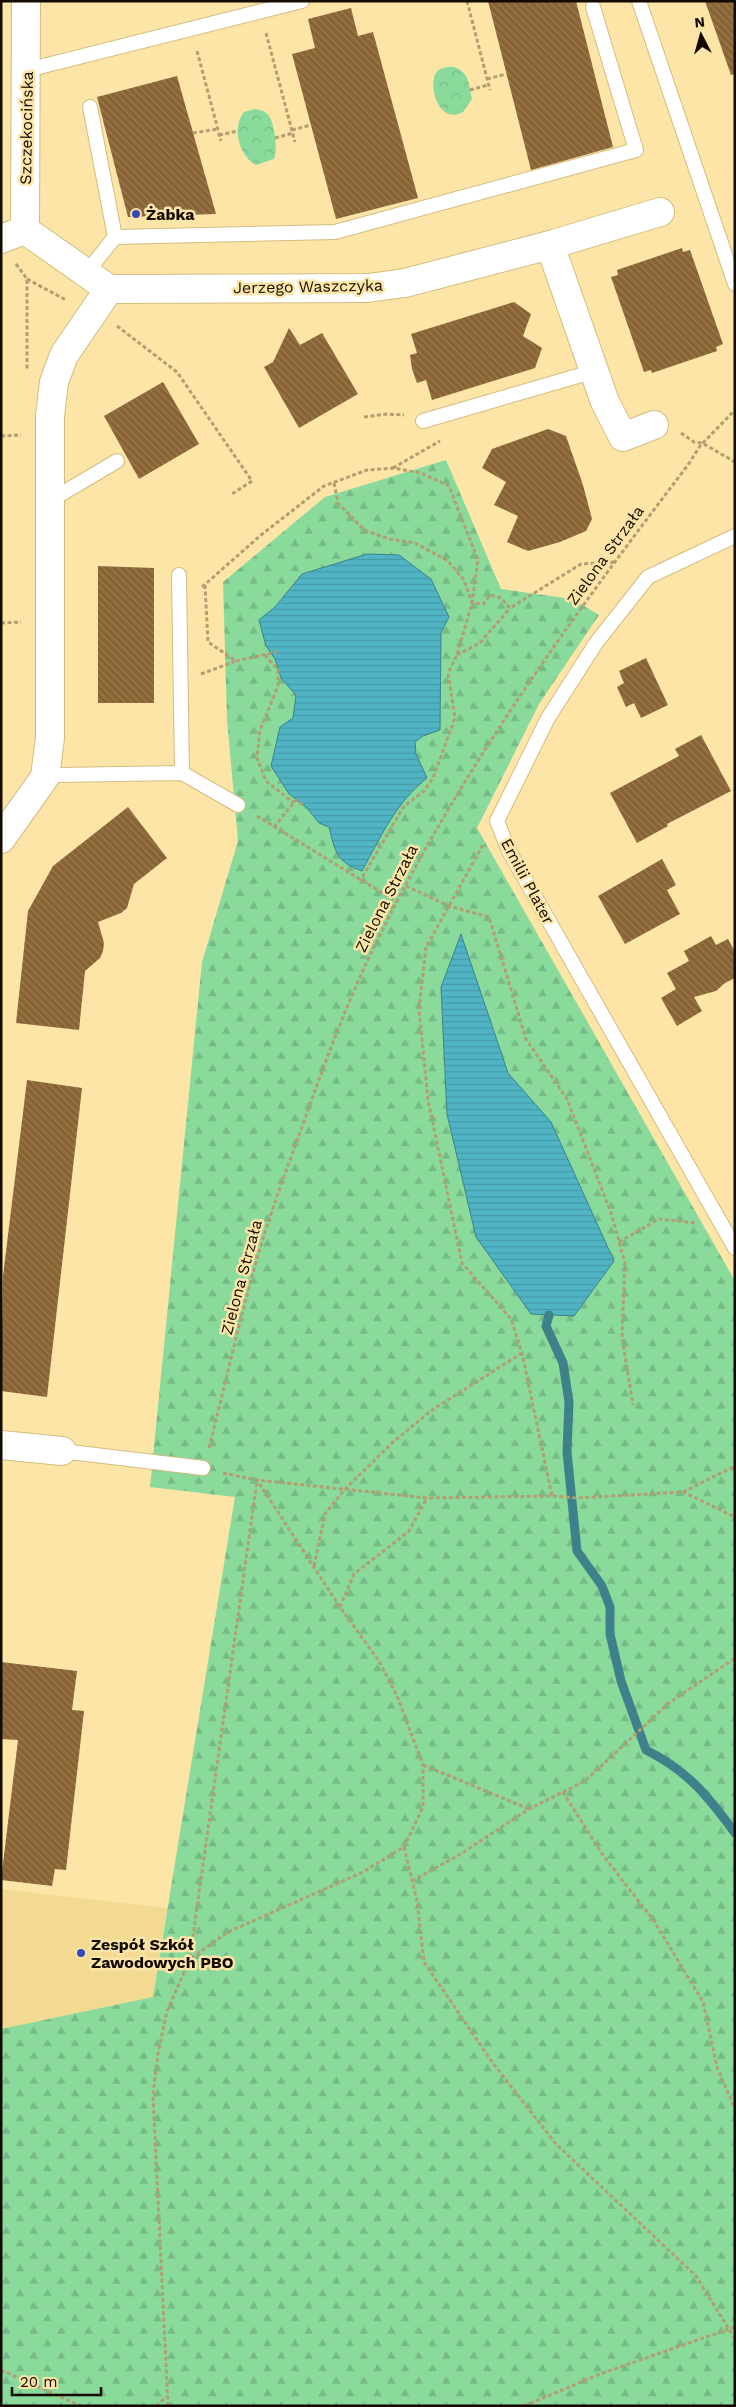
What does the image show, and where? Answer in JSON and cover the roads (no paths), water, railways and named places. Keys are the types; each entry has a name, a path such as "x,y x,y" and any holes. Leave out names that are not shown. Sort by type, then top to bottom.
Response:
{"street":[{"name":"Szczekocińska","path":"13,234 27,70 26,1"},
{"name":"Jerzego Waszczyka","path":"109,289 368,288 405,283 550,245 660,212"},
{"path":"1,840 45,777 50,738 50,416 54,382 64,355 109,289 86,273 13,234"},
{"path":"550,245 605,402 623,437 654,425"},
{"path":"1,1445 62,1451"}],"lane":[{"path":"27,70 302,1"},
{"path":"639,1 735,284"},
{"path":"115,237 335,232 636,150 593,6"},
{"path":"86,273 115,237 90,107"},
{"path":"423,421 595,371"},
{"path":"51,500 117,461"},
{"name":"Emilii Plater","path":"732,1243 509,851 497,821 548,718 596,643 648,576 735,536"},
{"path":"179,575 182,773"},
{"path":"45,777 58,775 182,773 238,806"},
{"path":"62,1451 203,1468"}],"water":[{"path":"367,554 399,555 431,579 449,617 441,633 440,730 423,736 415,742 416,754 427,778 416,787 398,809 362,871 347,864 338,855 329,827 319,823 307,808 289,794 271,766 280,727 293,718 296,695 281,678 275,659 266,646 259,620 275,607 302,574"},
{"path":"461,934 508,1073 551,1122 614,1261 574,1316 531,1314 476,1237 447,1114 441,987"}],"waterway":[{"path":"549,1315 546,1326 563,1363 569,1402 567,1452 577,1551 602,1586 610,1607 610,1634 621,1681 646,1750 674,1767 696,1785 716,1807 735,1833"}],"place":[{"name":"Żabka","path":"136,214"},
{"name":"Zespół Szkół Zawodowych PBO","path":"81,1953"}]}
